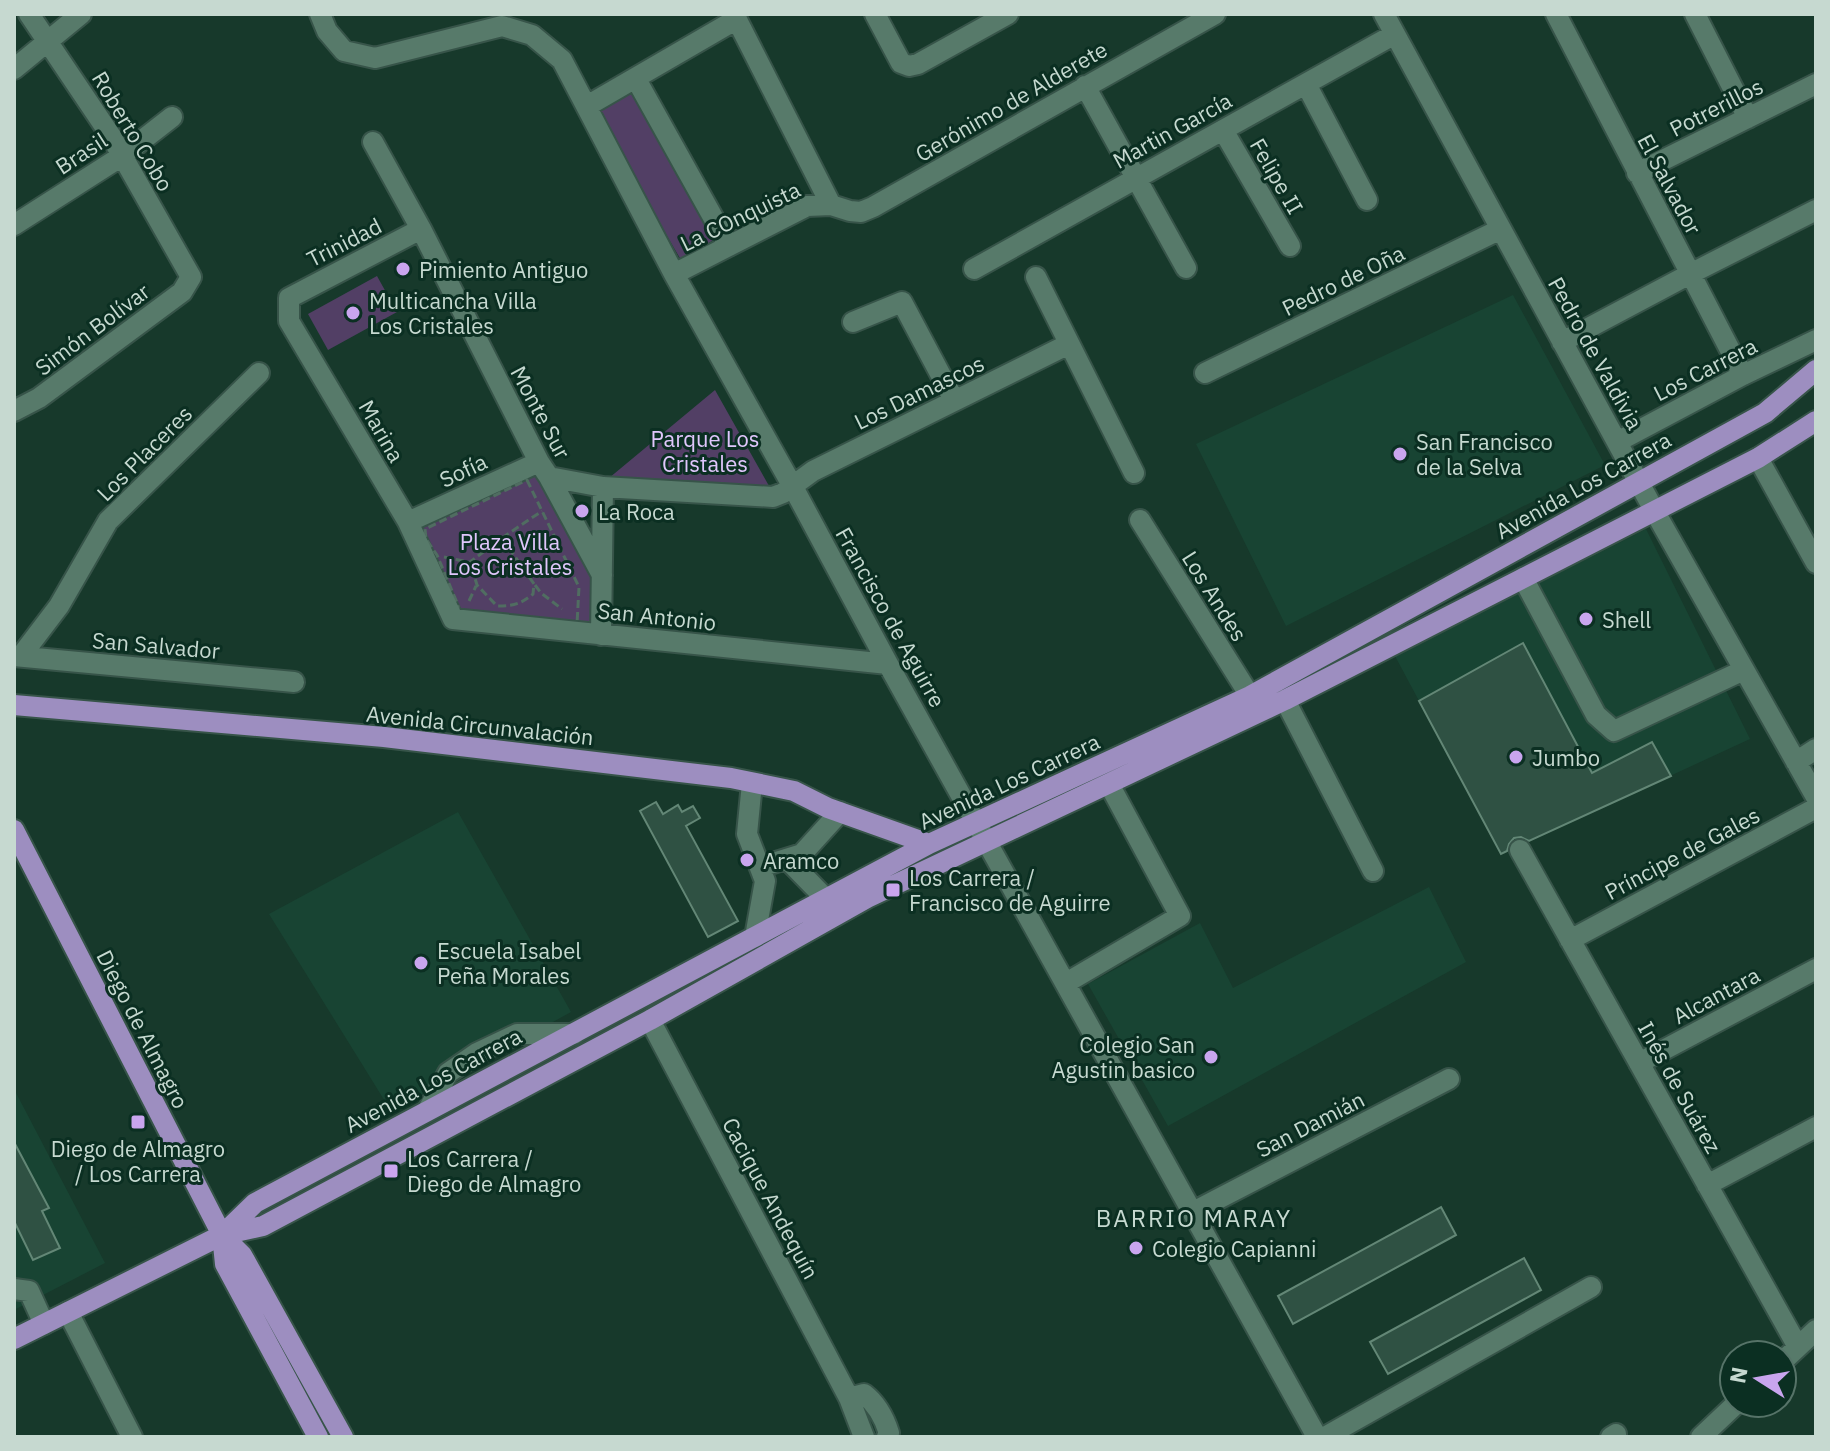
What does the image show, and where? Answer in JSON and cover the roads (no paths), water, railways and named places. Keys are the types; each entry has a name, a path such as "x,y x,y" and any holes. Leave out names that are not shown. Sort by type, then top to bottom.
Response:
{"main road":[{"name":"Avenida Los Carrera","path":"222,1235 255,1203 929,844 1250,696 1765,413 1816,370"},
{"name":"Avenida Los Carrera","path":"14,1339 222,1235 263,1226 650,1020 867,898 1285,700 1758,458 1816,421"},
{"name":"Avenida Circunvalación","path":"14,705 384,737 717,776 794,791 840,812 929,844"},
{"name":"Diego de Almagro","path":"16,837 222,1235 242,1255 343,1437"},
{"name":"Diego de Almagro","path":"222,1235 225,1264 318,1437"}],"street":[{"name":"Roberto Cobo","path":"29,14 122,156 191,277"},
{"path":"14,69 81,14"},
{"name":"Francisco de Aguirre","path":"320,14 327,31 344,51 375,58 502,26 532,35 562,60 674,274 1317,1437"},
{"path":"875,14 901,63 909,66 918,64 1006,15"},
{"name":"Gerónimo de Alderete","path":"873,207 1215,14"},
{"name":"Pedro de Valdivia","path":"1384,14 1655,512 1816,797"},
{"name":"El Salvador","path":"1556,14 1743,375"},
{"path":"1695,14 1748,118"},
{"path":"587,106 735,16 831,205"},
{"name":"Martin García","path":"974,269 1395,34"},
{"path":"636,79 729,246"},
{"path":"1306,84 1367,200"},
{"name":"Potrerillos","path":"1637,173 1816,84"},
{"path":"1085,86 1186,268"},
{"name":"Brasil","path":"14,225 122,156 172,117"},
{"name":"Felipe II","path":"1223,130 1290,246"},
{"name":"Monte Sur","path":"373,142 602,575"},
{"name":"La COnquista","path":"674,274 807,206 831,205 861,212 873,207"},
{"path":"1562,342 1816,210"},
{"name":"Trinidad","path":"289,298 421,229"},
{"name":"Pedro de Oña","path":"1205,373 1501,229"},
{"name":"Simón Bolívar","path":"14,411 39,398 182,292 191,277"},
{"path":"1036,277 1134,473"},
{"name":"Marina","path":"289,298 289,321 408,522 438,590"},
{"path":"853,322 902,302 954,400"},
{"name":"Los Carrera","path":"1617,442 1816,340"},
{"name":"Los Damascos","path":"793,487 813,471 1069,344"},
{"name":"Los Placeres","path":"17,656 59,606 108,521 259,373"},
{"path":"1758,458 1816,563"},
{"path":"544,470 603,487 773,497 793,487"},
{"name":"Sofía","path":"408,522 544,470"},
{"path":"601,635 603,487"},
{"name":"Los Andes","path":"1140,520 1250,696"},
{"path":"1523,578 1596,715 1614,731 1744,670"},
{"name":"San Antonio","path":"438,590 453,619 888,664"},
{"name":"San Salvador","path":"17,656 294,682"},
{"path":"1285,700 1373,871"},
{"path":"1796,762 1816,749"},
{"path":"752,783 747,834 765,881 755,937"},
{"path":"1066,983 1180,916 1109,784"},
{"name":"Príncipe de Gales","path":"1570,940 1816,808"},
{"path":"760,867 802,854 840,812"},
{"name":"Inés de Suárez","path":"1520,850 1794,1339"},
{"path":"787,859 826,899"},
{"name":"Alcantara","path":"1639,1063 1816,969"},
{"name":"Cacique Andequín","path":"650,1020 849,1398 864,1437"},
{"name":"San Damián","path":"1193,1212 1449,1079"},
{"path":"1707,1185 1816,1127"},
{"path":"1325,1437 1591,1287"},
{"path":"14,1289 29,1291 44,1324"},
{"path":"68,1312 132,1437"},
{"path":"1798,1347 1816,1330"},
{"path":"849,1398 864,1394 872,1401 884,1417 889,1433 887,1437"},
{"path":"1701,1437 1720,1419"}],"place":[{"name":"Pimiento Antiguo","path":"403,269"},
{"name":"Multicancha Villa Los Cristales","path":"353,313"},
{"name":"San Francisco de la Selva","path":"1400,454"},
{"name":"La Roca","path":"582,511"},
{"name":"Shell","path":"1586,619"},
{"name":"Jumbo","path":"1516,757"},
{"name":"Aramco","path":"747,860"},
{"name":"Los Carrera / Francisco de Aguirre","path":"893,890"},
{"name":"Escuela Isabel Peña Morales","path":"421,963"},
{"name":"Colegio San Agustin basico","path":"1211,1057"},
{"name":"Diego de Almagro / Los Carrera","path":"138,1122"},
{"name":"Los Carrera / Diego de Almagro","path":"391,1171"},
{"name":"Colegio Capianni","path":"1136,1248"}],"district":[{"name":"BARRIO MARAY","path":"1194,1218"}],"park label":[{"name":"Parque Los Cristales","path":"705,450"},
{"name":"Plaza Villa Los Cristales","path":"510,554"}]}
